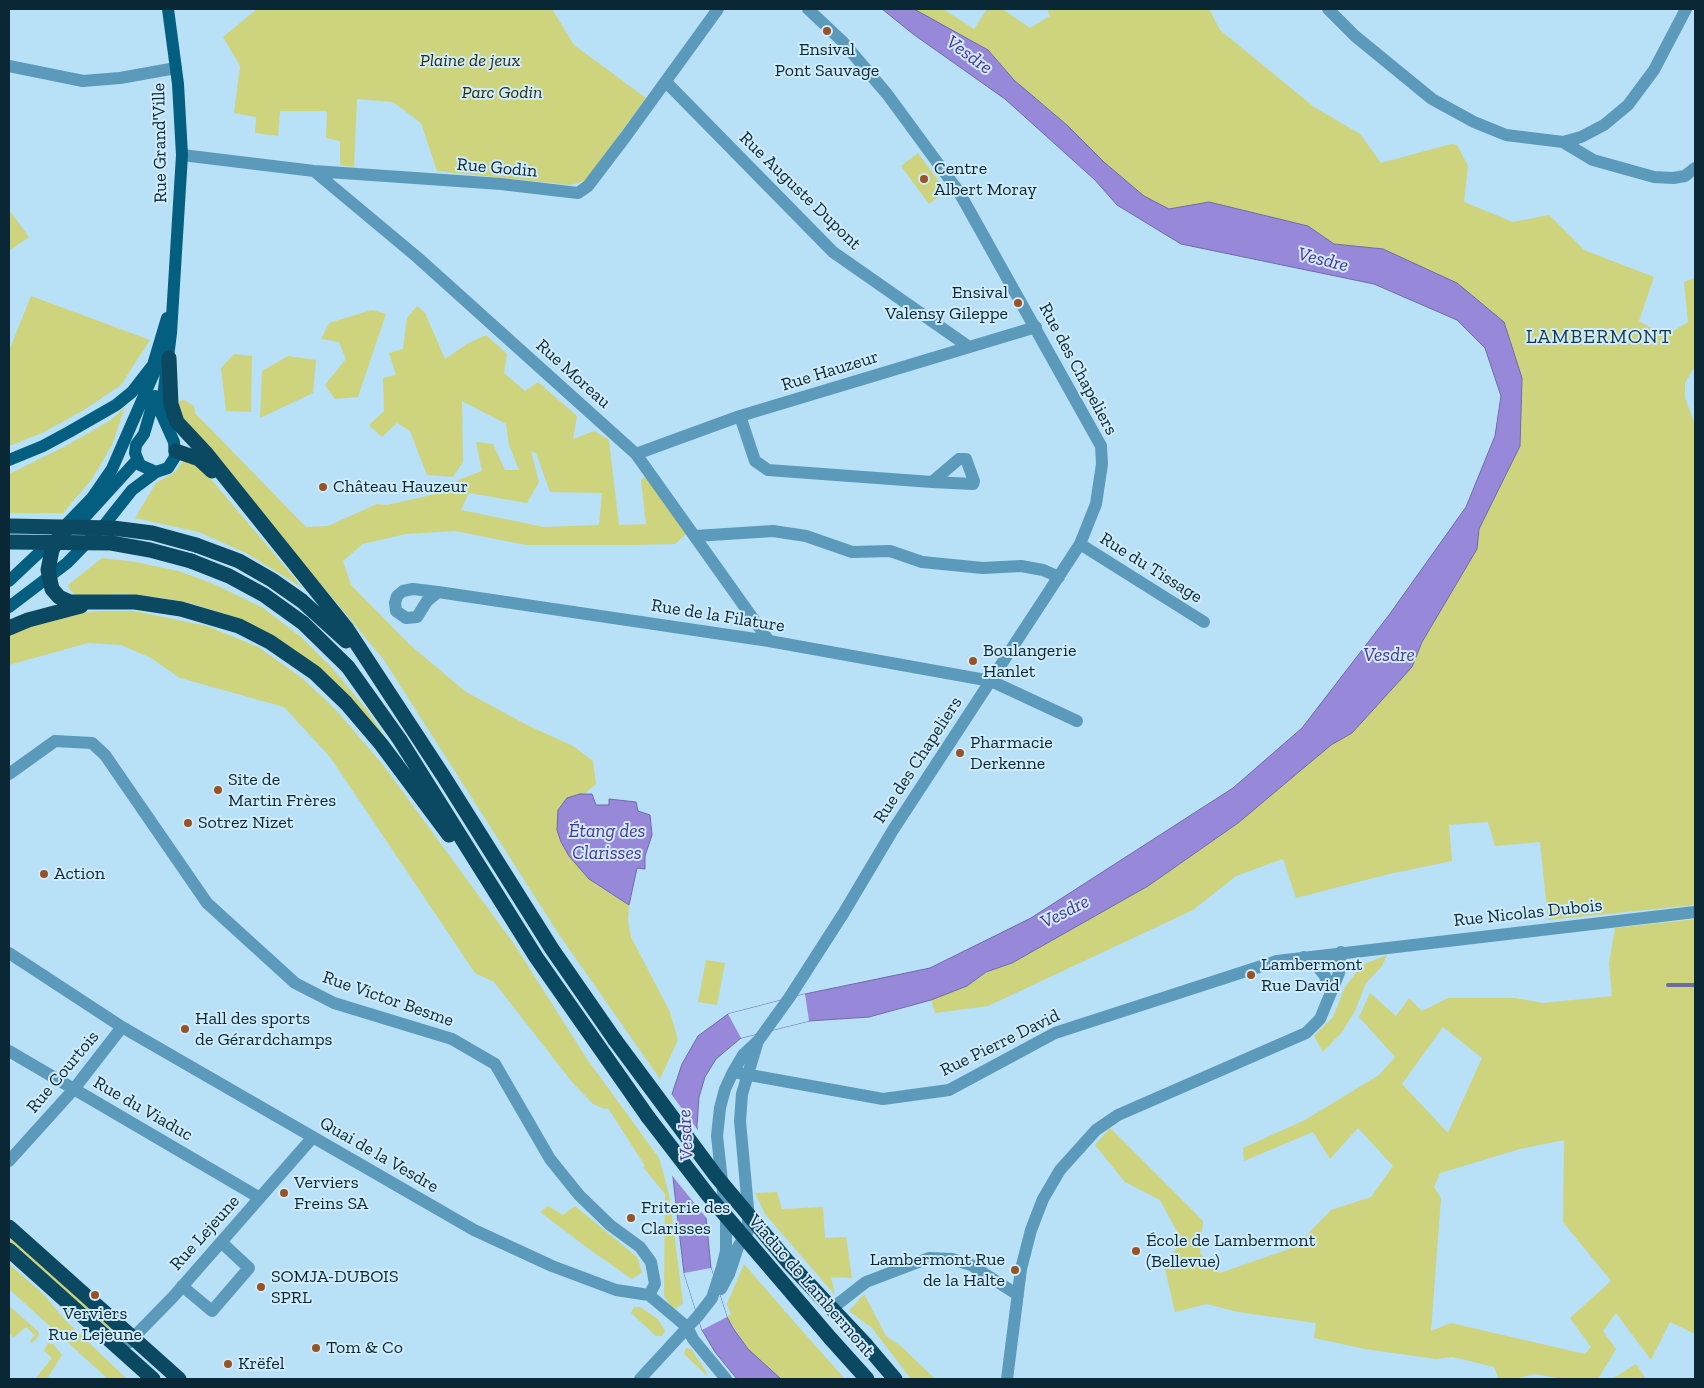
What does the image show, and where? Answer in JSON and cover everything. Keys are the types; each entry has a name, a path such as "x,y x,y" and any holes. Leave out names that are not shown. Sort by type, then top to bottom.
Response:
{"highway":[{"path":"165,358 171,404 177,422 205,452 245,504 325,599 369,664"},
{"path":"176,451 199,459 245,504"},
{"path":"9,526 113,528 152,534 196,545 239,562 272,580 334,629 369,664"},
{"path":"59,537 49,560 48,579 52,589 59,596 70,602 154,604 207,615 256,634 299,661 330,686 376,738 499,899"},
{"path":"9,542 111,543 150,550 191,561 229,576 264,595 303,623 348,667 400,740 499,899"},
{"path":"9,628 54,612 96,602"},
{"name":"Viaduc de Lambermont","path":"369,664 444,777 552,949 615,1040 716,1176 788,1262 866,1344 895,1379"},
{"name":"Viaduc de Lambermont","path":"499,899 600,1050 708,1195 867,1379"},
{"path":"9,1227 179,1379"},
{"path":"9,1250 153,1379"}],"main road":[{"name":"Rue Grand'Ville","path":"9,581 43,549 85,517 136,460 136,445 144,434 152,411 165,358 182,155 176,68 168,9"},
{"name":"Rue Grand'Ville","path":"173,277 167,318 161,413 176,451"},
{"path":"9,460 43,446 69,432 116,405 132,392 153,364 167,318"},
{"path":"43,549 92,498 107,477 165,358"},
{"path":"144,434 160,431 169,435"},
{"path":"136,460 144,469 156,472 162,471 172,463 176,451"},
{"path":"9,607 48,579 92,538 132,490 156,472"}],"street":[{"name":"Rue Godin","path":"182,155 314,171 501,184 578,193 588,186 718,9"},
{"name":"Rue des Chapeliers","path":"762,1037 812,962 893,830 1080,544 1096,504 1102,464 1101,446 959,192 879,84 850,49 808,9"},
{"path":"1328,9 1355,36 1432,99 1474,122 1506,134 1564,142 1593,160 1654,177 1673,178 1685,176 1695,168"},
{"path":"1564,142 1581,137 1604,125 1628,104 1654,70 1686,9"},
{"path":"9,66 83,81 120,78 176,68"},
{"name":"Rue Auguste Dupont","path":"666,82 833,252 969,346"},
{"name":"Rue Moreau","path":"314,171 417,257 636,454 769,641"},
{"name":"Rue Hauzeur","path":"636,454 740,416 1036,327"},
{"path":"740,416 756,461 768,470 932,482"},
{"path":"695,536 773,531 806,536 852,552 890,551 922,562 983,568 1021,566 1043,570 1059,577"},
{"name":"Rue du Tissage","path":"1080,544 1204,622"},
{"name":"Rue de la Filature","path":"438,592 769,641 991,681 1077,720"},
{"name":"Rue Victor Besme","path":"9,774 55,741 92,743 105,755 207,903 295,983 334,1003 452,1039 495,1064 550,1159 574,1188 610,1225 640,1247 651,1262 655,1284 649,1295"},
{"name":"Rue Nicolas Dubois","path":"1365,950 1695,912"},
{"name":"Rue Pierre David","path":"733,1072 883,1100 949,1090 1055,1033 1250,968 1304,957 1365,950"},
{"path":"1007,1379 1021,1269 1031,1230 1043,1199 1060,1170 1096,1130 1118,1115 1306,1034 1320,1019 1339,972 1341,952"},
{"name":"Quai de la Vesdre","path":"9,953 122,1027 474,1230 530,1257 616,1290 649,1295"},
{"path":"1304,957 1325,976 1330,991"},
{"name":"Rue Courtois","path":"9,1161 74,1089 122,1027"},
{"path":"640,1379 698,1316 716,1292 729,1274 738,1247 748,1231 748,1208 740,1121 742,1094 762,1037"},
{"path":"716,1292 726,1250 726,1218 717,1136 720,1108 724,1089 743,1055 762,1037"},
{"name":"Rue du Viaduc","path":"9,1051 260,1198"},
{"name":"Rue Lejeune","path":"121,1351 150,1323 313,1137"},
{"path":"182,1286 212,1311 249,1268 221,1242"},
{"path":"839,1303 866,1282 930,1258 952,1258 971,1265 1018,1295"},
{"path":"649,1295 687,1327 693,1339 726,1379"}],"green space":[{"name":"Parc Godin","path":"257,9 552,9 574,45 646,98 585,181 570,185 437,171 421,123 393,102 357,99 354,167 340,165 340,141 326,138 327,111 280,111 278,136 255,133 256,117 234,113 240,66 223,37"},
{"path":"914,9 943,9 974,29 987,9 1002,9 1030,28 1050,16 1047,9 1209,9 1220,30 1314,107 1360,134 1381,163 1451,144 1457,145 1468,166 1464,202 1513,222 1549,215 1584,250 1654,277 1639,321 1665,336 1688,322 1684,282 1695,278 1695,366 1685,383 1685,398 1695,425 1695,905 1548,920 1540,842 1495,846 1488,822 1449,825 1452,861 1389,874 1296,898 1283,859 1236,876 1193,910 988,1006 935,1013 931,1000 967,986 987,972 1012,963 1148,886 1238,823 1331,745 1352,733 1412,667 1422,642 1477,549 1479,529 1520,446 1522,378 1383,249 1334,244 1308,226 1209,202 1169,209 1144,196 1105,163 1068,126 1014,80 988,50"},
{"name":"Centre Albert Moray","path":"918,153 946,191 929,204 901,166"},
{"path":"9,210 29,237 9,251"},
{"path":"31,296 150,340 121,385 84,410 42,433 9,446 9,351"},
{"path":"417,306 425,313 445,359 467,344 486,335 507,354 504,373 525,391 538,382 577,416 573,439 594,431 609,440 619,525 646,524 641,480 650,474 691,530 675,544 631,545 526,545 455,531 406,534 363,544 343,561 351,585 410,645 466,692 527,725 573,746 593,761 596,784 584,794 580,794 595,884 629,905 628,920 631,937 670,1012 678,1040 660,1079 558,933 384,660 320,583 315,580 179,413 179,401 184,400 194,406 195,413 306,527 328,526 377,504 387,505 449,491 458,480 482,471 476,442 493,444 505,470 519,470 509,445 506,424 462,401 463,462 453,477 427,475 410,431 397,423 382,437 369,425 384,411 383,378 396,375 389,353 403,349 407,318","holes":["531,451 536,453 550,492 602,493 599,525 544,527 461,510 469,493 527,503 539,482"]},
{"path":"372,310 386,314 358,397 335,399 325,385 346,359 339,342 321,339 329,323"},
{"path":"234,354 252,356 251,412 226,411 221,368"},
{"path":"288,356 316,360 313,393 260,418 262,371"},
{"path":"125,407 112,445 92,479 63,513 9,513 9,474 64,447 111,420"},
{"path":"183,461 192,463 203,470 303,588 246,553 199,532 135,518 156,483 175,472"},
{"path":"102,558 136,562 178,571 214,584 263,608 301,637 332,668 367,710 393,749 352,703 228,615 194,604 158,597 123,594 77,596 70,590 68,585"},
{"path":"134,611 207,626 258,647 302,678 335,709 383,765 514,944 587,1059 659,1158 669,1194 683,1303 674,1310 664,1296 665,1194 643,1167 645,1166 608,1108 605,1109 593,1104 572,1082 494,982 475,973 330,757 284,707 180,678 151,658 121,645 88,643 9,665 9,633 78,613"},
{"path":"1695,919 1695,1334 1670,1322 1651,1360 1616,1313 1603,1331 1616,1349 1598,1379 1563,1379 1535,1374 1514,1379 1499,1379 1494,1367 1453,1357 1436,1359 1365,1349 1314,1338 1316,1323 1238,1312 1207,1304 1175,1312 1164,1265 1182,1241 1160,1200 1125,1182 1095,1145 1110,1128 1203,1221 1200,1253 1220,1273 1295,1247 1331,1210 1371,1197 1393,1166 1358,1128 1330,1159 1313,1132 1244,1161 1243,1148 1305,1120 1379,1075 1395,1057 1359,1017 1370,993 1396,1016 1409,998 1422,1011 1448,998 1515,998 1543,1003 1612,996 1609,963 1615,928","holes":["1443,1027 1482,1058 1448,1133 1402,1084","1564,1140 1563,1222 1611,1281 1570,1318 1591,1347 1585,1354 1451,1323 1431,1331 1441,1198 1434,1187 1440,1173 1520,1149"]},
{"path":"1387,955 1382,966 1366,983 1355,1011 1342,1032 1323,1052 1314,1036 1333,1017 1345,987 1362,965"},
{"path":"706,960 725,963 717,1005 698,1002"},
{"path":"777,1192 782,1209 823,1207 825,1238 846,1237 852,1278 831,1277 835,1295 765,1214 755,1193"},
{"path":"548,1206 563,1215 575,1206 637,1257 642,1272 632,1279 593,1252 540,1212"},
{"path":"9,1236 112,1328 111,1330 86,1311 9,1242"},
{"path":"9,1264 43,1294 66,1321 127,1379 108,1379 9,1289"},
{"path":"744,1264 845,1379 781,1379 748,1349 727,1317 731,1314 727,1304"},
{"path":"864,1294 886,1336 902,1347 935,1379 911,1379 872,1328 849,1311"},
{"path":"9,1306 39,1332 38,1337 32,1343 30,1341 35,1335 26,1327 13,1338 9,1332"},
{"path":"634,1307 640,1307 658,1319 665,1331 662,1336 656,1336 631,1313"},
{"path":"48,1343 53,1344 62,1355 47,1379 35,1379 52,1358 44,1351"},
{"path":"686,1348 691,1349 707,1373 706,1375 684,1354"},
{"path":"1636,1364 1646,1379 1612,1379"}],"water":[{"name":"Vesdre","path":"882,9 914,9 988,50 1014,80 1068,126 1105,163 1144,196 1169,209 1209,202 1308,226 1334,244 1383,249 1457,283 1504,322 1522,378 1520,446 1479,529 1477,549 1422,642 1412,667 1352,733 1331,745 1238,823 1148,886 1012,963 986,972 967,986 931,1000 869,1017 809,1021 741,1038 716,1059 705,1077 699,1097 697,1126 711,1268 727,1317 733,1328 748,1349 781,1379 737,1379 715,1352 702,1330 684,1273 674,1187 666,1112 682,1064 698,1036 728,1014 805,994 930,968 1031,918 1233,788 1302,728 1389,615 1466,507 1495,436 1501,396 1485,348 1457,320 1374,284 1181,244 1117,205 1095,180 1005,99 913,34"},
{"name":"Étang des Clarisses","path":"580,794 592,794 596,805 609,805 609,799 636,802 638,811 650,815 652,835 645,856 645,869 637,868 629,905 589,879 569,856 561,842 557,830 558,810 567,798"}],"pier":[{"path":"805,994 809,1021 741,1038 728,1014"},
{"path":"669,1091 700,1133 708,1220 670,1173 664,1112"},
{"path":"711,1268 727,1317 702,1330 684,1273"}],"waterway":[{"path":"1668,985 1695,985"}],"place":[{"name":"Ensival Pont Sauvage","path":"827,31"},
{"name":"Centre Albert Moray","path":"924,179"},
{"name":"Ensival Valensy Gileppe","path":"1018,303"},
{"name":"Château Hauzeur","path":"323,487"},
{"name":"Boulangerie Hanlet","path":"973,661"},
{"name":"Pharmacie Derkenne","path":"960,753"},
{"name":"Site de Martin Frères","path":"218,790"},
{"name":"Sotrez Nizet","path":"188,823"},
{"name":"Action","path":"44,874"},
{"name":"Lambermont Rue David","path":"1251,975"},
{"name":"Hall des sports de Gérardchamps","path":"185,1029"},
{"name":"Verviers Freins SA","path":"284,1193"},
{"name":"Friterie des Clarisses","path":"631,1218"},
{"name":"École de Lambermont (Bellevue)","path":"1136,1251"},
{"name":"Lambermont Rue de la Halte","path":"1015,1270"},
{"name":"SOMJA-DUBOIS SPRL","path":"261,1287"},
{"name":"Verviers Rue Lejeune","path":"95,1295"},
{"name":"Tom & Co","path":"316,1348"},
{"name":"Krëfel","path":"228,1364"}],"district":[{"name":"LAMBERMONT","path":"1599,337"}],"park label":[{"name":"Plaine de jeux","path":"470,61"}]}
